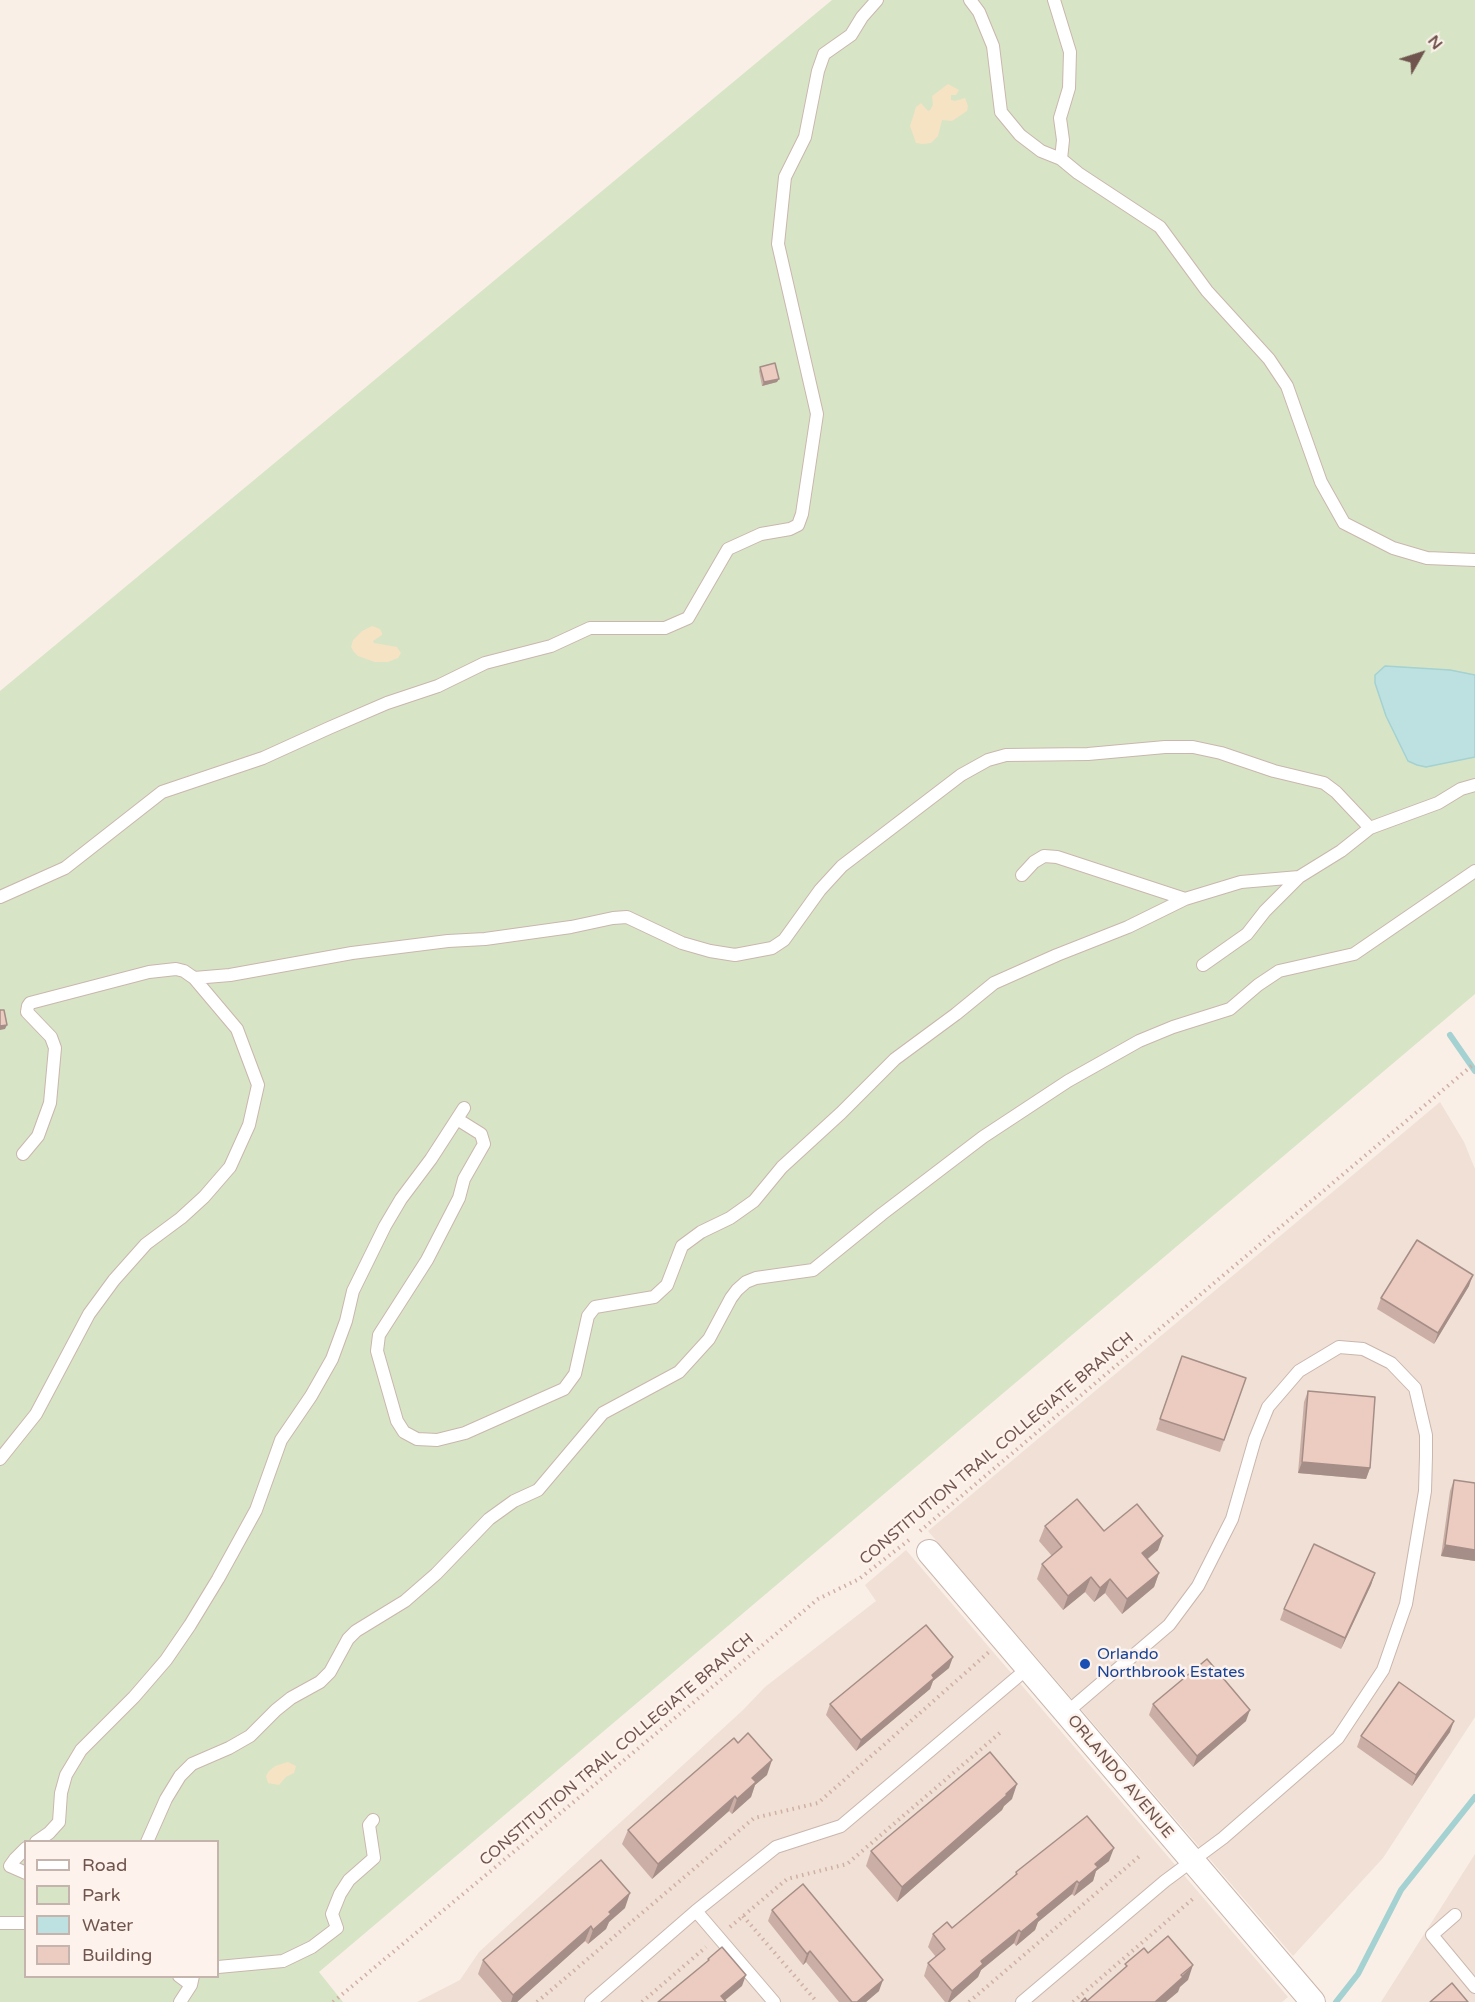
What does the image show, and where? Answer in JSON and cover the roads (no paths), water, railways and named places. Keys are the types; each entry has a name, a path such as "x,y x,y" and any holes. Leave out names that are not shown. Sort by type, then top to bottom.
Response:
{"street":[{"name":"ORLANDO AVENUE","path":"929,1551 1313,2002"}],"lane":[{"path":"0,897 65,868 162,792 263,758 387,703 438,686 484,663 551,646 590,628 665,628 688,618 728,549 761,534 790,529 798,525 802,513 817,414 778,244 785,177 805,137 818,71 824,54 851,35 862,17 877,0"},
{"path":"970,0 979,12 993,46 1001,112 1020,135 1041,151 1061,159 1078,173 1160,227 1208,291 1269,359 1287,386 1321,482 1344,523 1393,548 1416,555 1428,558 1475,560"},
{"path":"1053,0 1070,52 1069,88 1060,118 1061,159"},
{"path":"194,978 265,969 352,952 485,939 627,917 682,943 710,951 735,955 772,948 784,940 820,890 842,866 961,775 988,759 1006,755 1088,754 1165,747 1193,747 1323,783 1376,827"},
{"path":"1203,965 1247,934 1265,911 1299,877 1376,827 1438,803 1461,789 1475,785"},
{"path":"1022,874 1044,856 1058,857 1185,899"},
{"path":"148,1840 166,1799 180,1776 192,1764 250,1736 291,1698 320,1682 330,1672 348,1639 356,1631 405,1601 436,1574 489,1519 514,1501 538,1491 603,1413 679,1372 709,1340 731,1298 746,1282 756,1278 813,1270 983,1137 1068,1081 1139,1041 1173,1027 1230,1009 1258,985 1279,971 1354,954 1475,872"},
{"path":"39,1840 59,1822 61,1793 66,1774 81,1750 166,1660 190,1626 218,1579 256,1510 281,1440 311,1396 332,1359 346,1321 353,1291 385,1226 460,1113 482,1134 484,1144 464,1179 459,1198 427,1260 379,1335 377,1351 397,1421 404,1432 417,1439 437,1440 465,1433 564,1389 575,1374 588,1316 595,1307 654,1297 667,1284 682,1246 701,1232 730,1218 754,1201 782,1167 895,1059 994,983 1128,927 1185,899 1241,882 1299,877"},
{"path":"0,1459 36,1414 89,1314 114,1280 146,1244 182,1218 230,1167 249,1125 258,1085 237,1029 194,978 176,969 149,972 71,994 35,1001 28,1006 29,1015 51,1037 55,1048 50,1103 38,1136 23,1154"},
{"path":"1022,2002 1191,1860 1222,1838 1338,1738 1383,1670 1406,1604 1425,1491 1426,1456 1426,1435 1414,1388 1391,1363 1363,1348 1339,1347 1299,1371 1268,1407 1255,1439 1232,1519 1198,1586 1169,1624 1066,1713"},
{"path":"591,2002 696,1911 776,1847 841,1826 1028,1668"},
{"path":"219,1967 283,1961 312,1947 337,1928 332,1914 340,1894 349,1880 374,1858 369,1825 373,1820"},
{"path":"23,1872 10,1866 24,1850"},
{"path":"696,1911 774,2002"},
{"path":"1455,1915 1432,1935 1475,1987"},
{"path":"0,1923 24,1923"},
{"path":"180,2002 192,1981"}],"water":[{"path":"1385,666 1450,670 1475,675 1475,757 1426,767 1408,761 1386,716 1375,683 1375,675"}],"waterway":[{"path":"1450,1035 1475,1071"},
{"path":"1336,2002 1358,1974 1401,1890 1475,1797"}],"place":[{"name":"Orlando Northbrook Estates","path":"1085,1664"}]}
